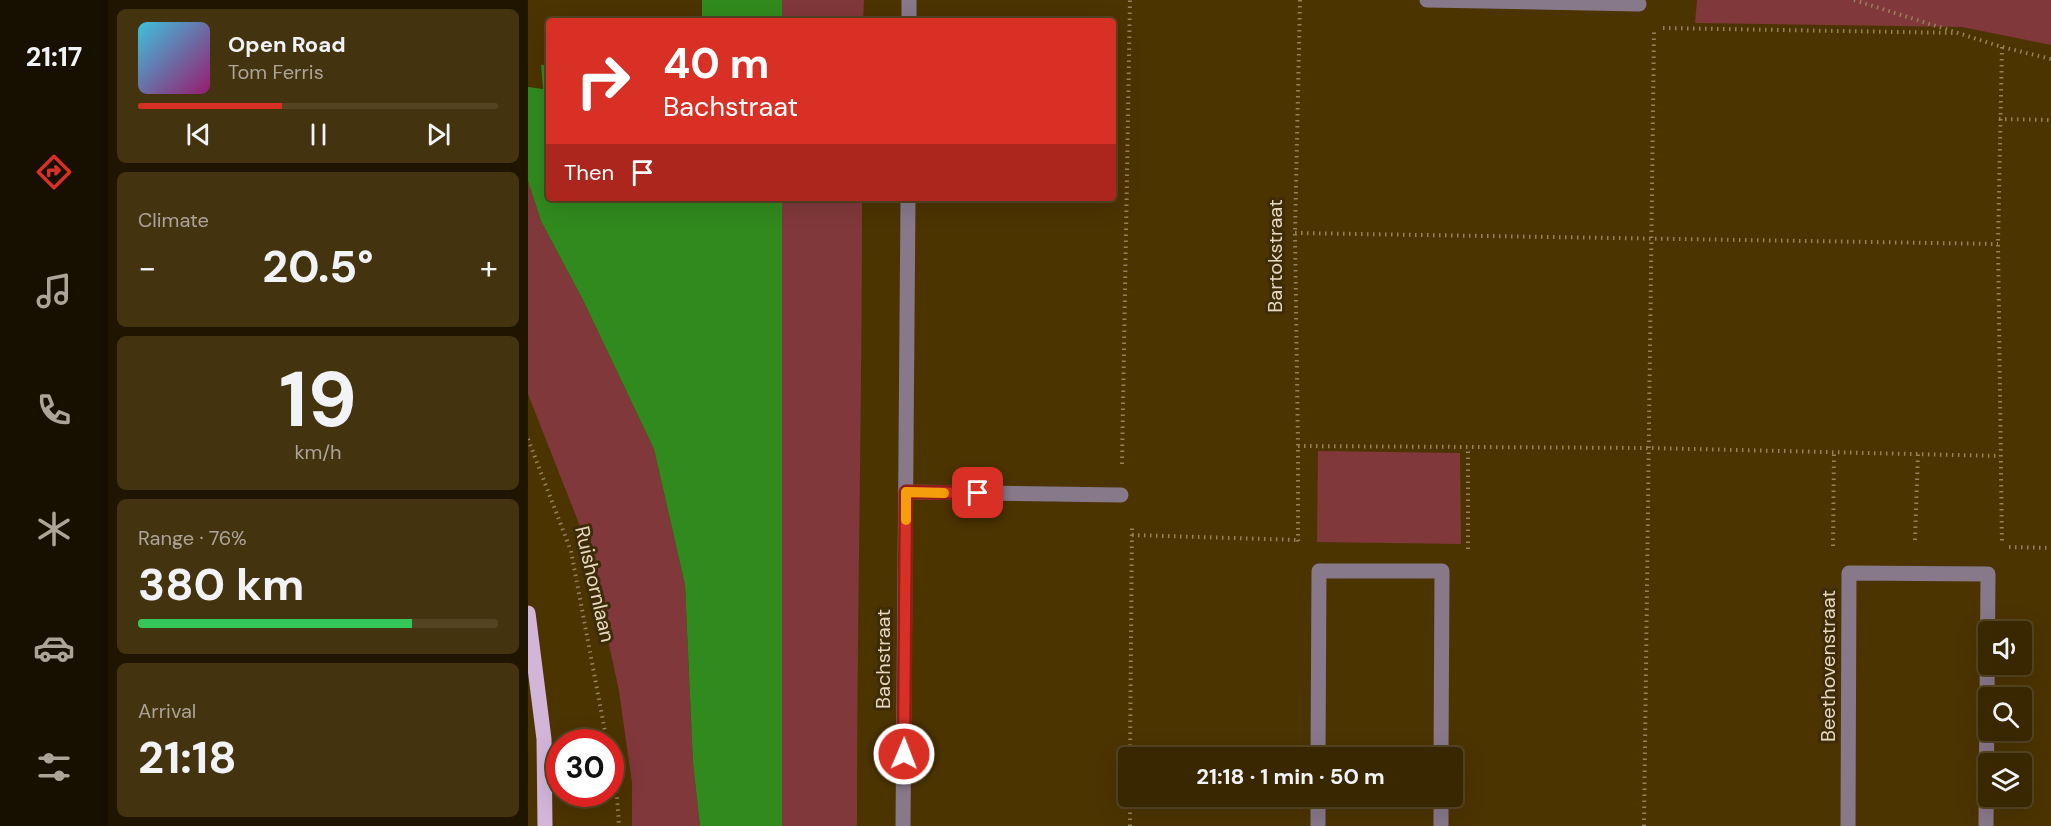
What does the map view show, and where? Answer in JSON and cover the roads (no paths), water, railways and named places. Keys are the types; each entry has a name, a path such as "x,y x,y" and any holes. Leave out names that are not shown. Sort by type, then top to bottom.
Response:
{"main road":[{"path":"528,613 544,739 545,826"}],"street":[{"path":"909,0 909,18"},
{"path":"1427,0 1639,4"},
{"name":"Bachstraat","path":"903,826 908,201"},
{"path":"906,492 1121,495"},
{"path":"1318,747 1319,571 1442,571 1441,747"},
{"name":"Beethovenstraat","path":"1848,826 1849,573 1988,574 1986,826"},
{"path":"1318,807 1318,826"},
{"path":"1441,807 1441,826"}]}
